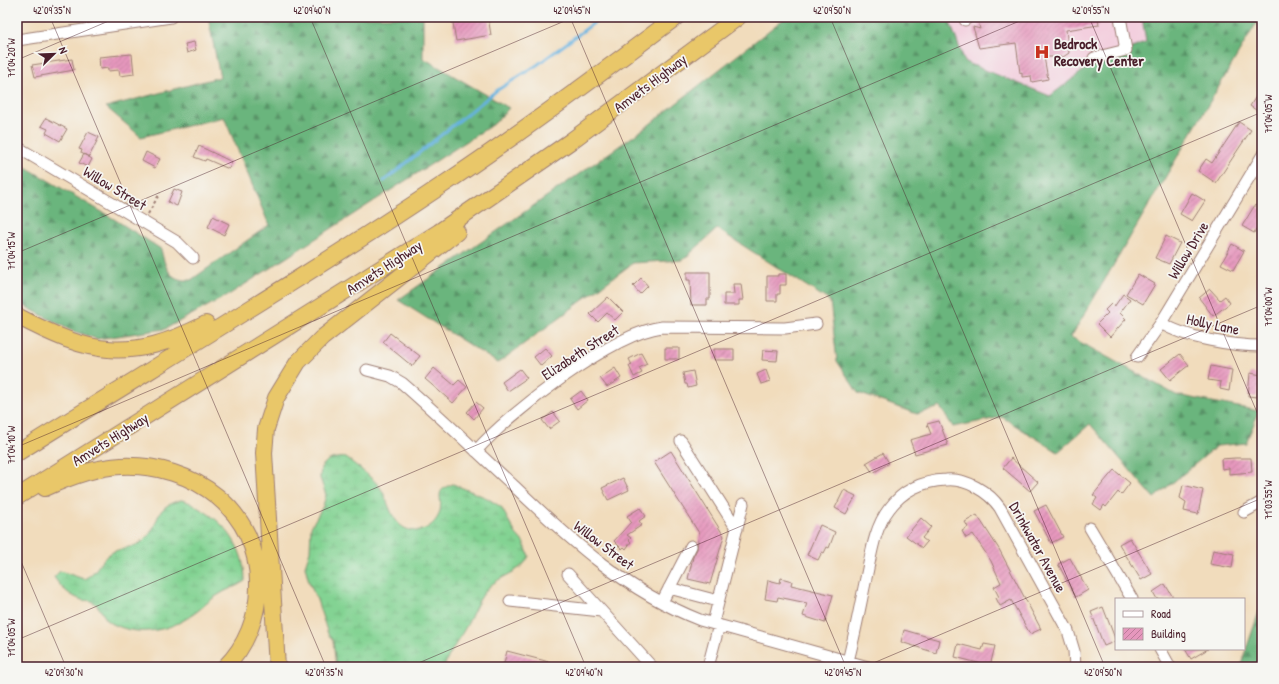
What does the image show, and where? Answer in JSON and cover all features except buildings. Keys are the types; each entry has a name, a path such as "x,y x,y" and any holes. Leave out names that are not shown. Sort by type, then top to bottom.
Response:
{"highway":[{"path":"17,453 331,257 504,143 676,17"},
{"name":"Amvets Highway","path":"17,497 377,273 571,141 738,17"},
{"path":"277,667 264,453 266,429 276,398 288,376 302,358 322,338 571,141"},
{"path":"17,316 57,336 82,345 105,349 144,348 172,340 194,330 331,257"},
{"path":"17,502 80,474 120,466 135,466 172,472 194,480 219,497 241,524 252,546 258,578 258,596 250,628 239,651 225,667"}],"street":[{"path":"17,40 171,17"},
{"path":"1094,58 1126,50 1120,17"},
{"name":"Willow Street","path":"17,147 182,246 193,258"},
{"name":"Willow Drive","path":"1137,357 1161,323 1262,156"},
{"name":"Holly Lane","path":"1161,323 1180,332 1237,345 1262,346"},
{"name":"Elizabeth Street","path":"476,451 498,427 568,374 611,347 645,330 662,327 786,328 816,324"},
{"name":"Willow Street","path":"367,370 390,376 402,383 576,545 618,576 683,613 716,624 868,667"},
{"path":"681,441 737,529"},
{"name":"Drinkwater Avenue","path":"848,661 872,550 888,510 902,495 920,484 934,480 948,479 963,482 981,491 992,499 1000,508 1068,631 1074,650 1075,667"},
{"path":"1244,512 1262,502"},
{"path":"708,667 716,624 718,602 743,504"},
{"path":"1090,528 1131,598"},
{"path":"662,602 691,546"},
{"path":"568,574 652,667"},
{"path":"669,588 718,602"},
{"path":"510,602 601,611"},
{"path":"1161,650 1170,667"}],"path":[{"path":"143,222 160,193"}],"shaded area":[{"name":"Bedrock Recovery Center","path":"952,17 1142,17 1146,42 1084,70 1050,96 965,62 949,20"}],"green space":[{"path":"208,17 423,17 423,58 509,108 495,123 230,294 165,329 97,339 70,330 17,302 17,162 114,219 161,249 166,267 173,276 178,279 191,280 269,225 224,117 141,137 106,107 220,77"},
{"path":"786,17 952,17 949,20 965,62 1050,96 1084,70 1146,42 1142,17 1260,17 1071,337 1176,395 1259,411 1246,443 1217,446 1154,498 1090,424 1058,452 1002,417 953,427 940,407 917,414 858,393 837,361 830,301 717,229 683,260 633,263 498,363 398,300 645,128"},
{"path":"346,458 377,483 383,492 396,520 401,526 407,529 420,531 431,525 439,515 441,506 441,492 443,489 453,484 487,498 501,507 516,534 524,543 529,556 526,562 488,588 479,600 444,667 336,667 333,641 328,634 317,600 309,582 305,566 310,551 311,527 323,506 326,495 320,478 321,467 328,460"},
{"path":"181,500 191,503 210,515 226,530 238,548 242,559 245,581 210,600 189,617 179,623 157,630 134,631 122,628 108,621 94,603 82,600 70,594 54,577 60,571 84,579 88,577 112,552 139,544 143,541 153,529 158,517 165,507 171,503"},
{"path":"1262,603 1262,667 1240,667"}],"waterway":[{"path":"384,181 496,91 537,65 602,17"}],"place":[{"name":"Bedrock Recovery Center","path":"1042,52"}]}
